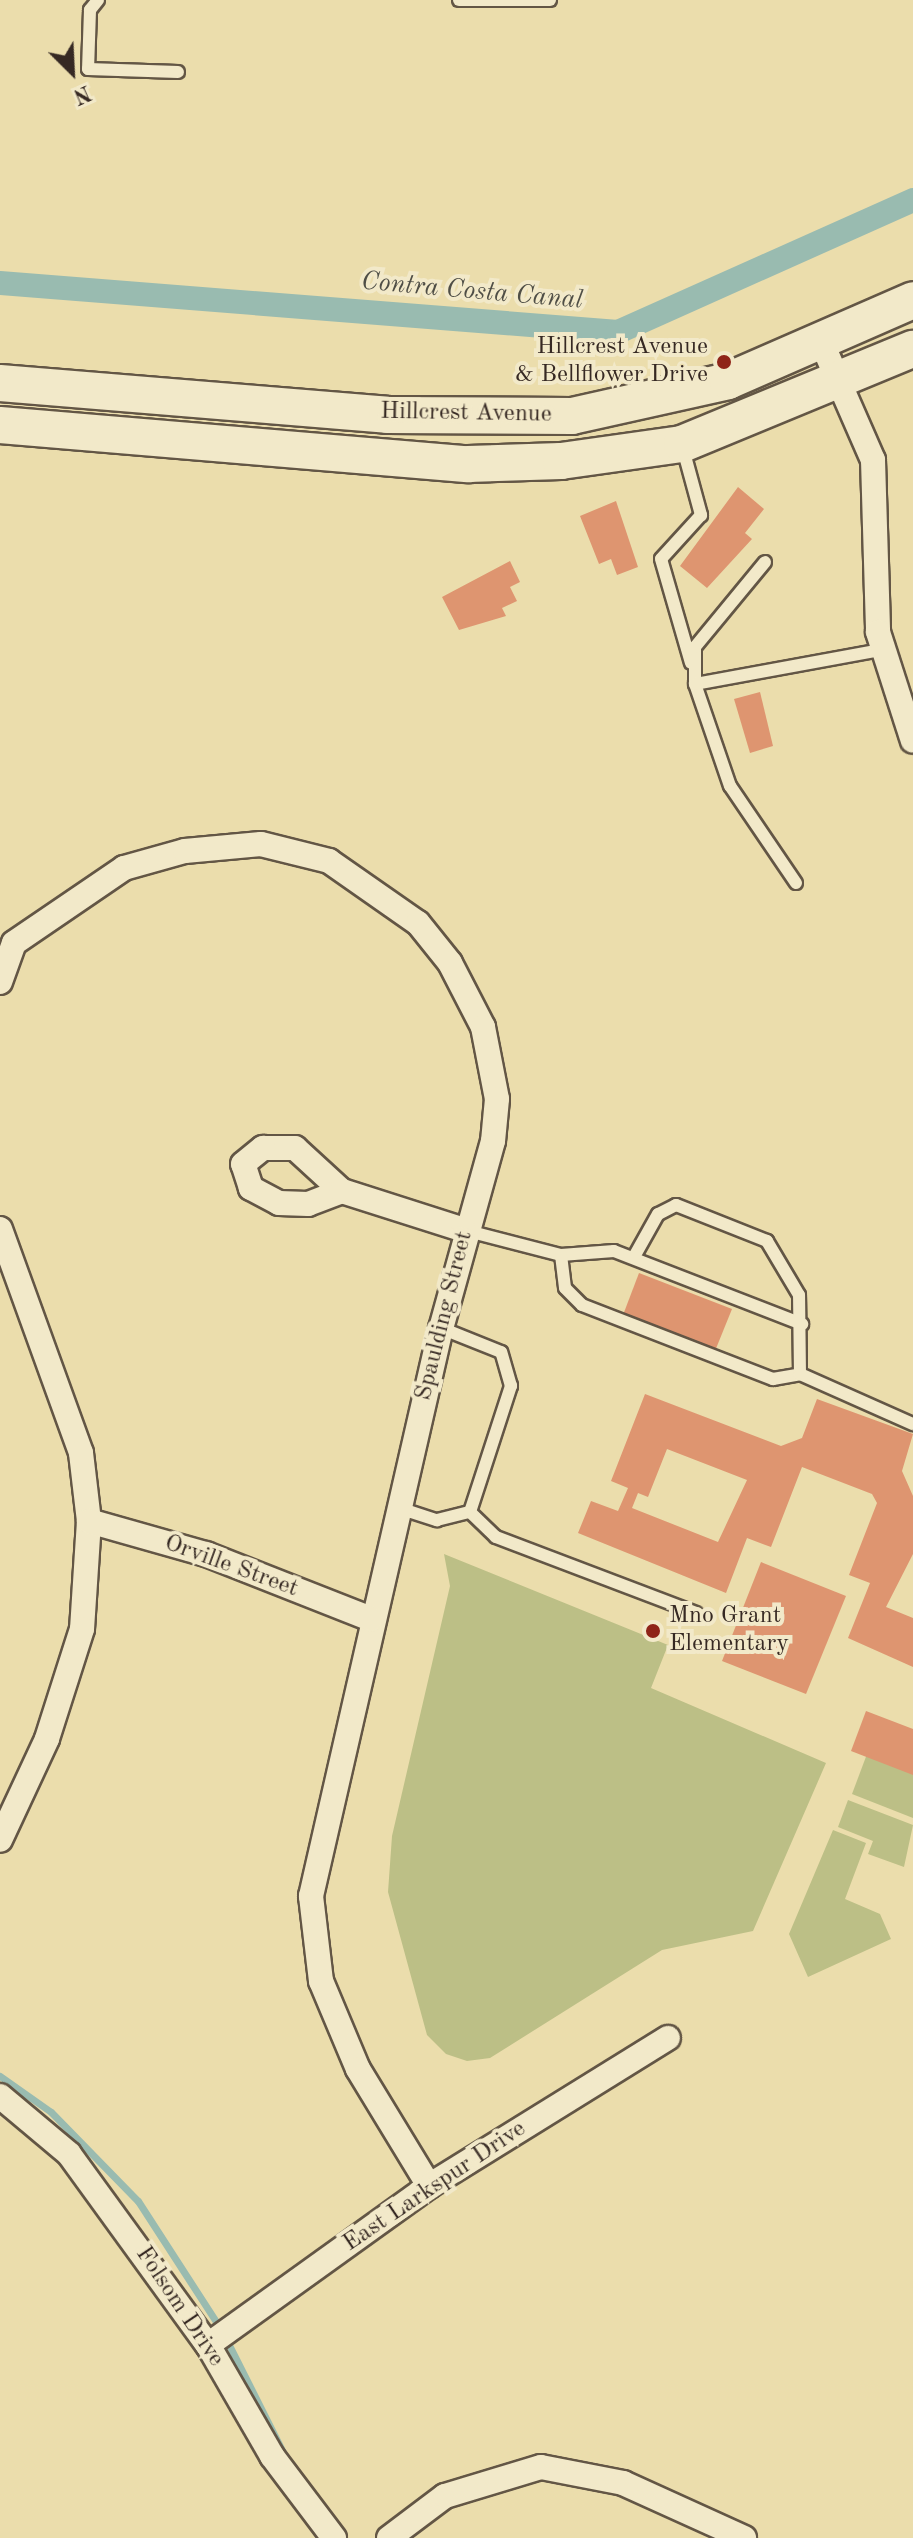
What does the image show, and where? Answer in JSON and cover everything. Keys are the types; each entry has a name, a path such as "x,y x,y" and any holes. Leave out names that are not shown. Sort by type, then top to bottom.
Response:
{"main road":[{"name":"Hillcrest Avenue","path":"0,383 387,415 572,416 728,381 913,300"},
{"name":"Hillcrest Avenue","path":"0,425 468,464 561,461 682,444 841,382 913,349"}],"street":[{"path":"821,341 841,382 876,479 881,650 913,741"},
{"name":"Spaulding Street","path":"0,982 14,943 124,868 185,851 261,844 329,861 418,923 450,963 483,1027 497,1099 493,1141 464,1230 371,1619 311,1896 321,1981 358,2069 429,2186"},
{"path":"342,1191 464,1230"},
{"path":"0,1840 47,1739 82,1629 89,1521 81,1453 2,1246"},
{"name":"Orville Street","path":"89,1521 206,1554 371,1619"},
{"name":"East Larkspur Drive","path":"208,2345 429,2186 668,2038"},
{"name":"Folsom Drive","path":"0,2096 69,2154 208,2345 272,2456 334,2538"},
{"path":"389,2538 445,2496 541,2467 623,2483 744,2538"}],"lane":[{"path":"98,0 90,10 88,69 178,72"},
{"path":"459,0 550,0"},
{"path":"682,444 701,515 662,565 695,684 730,786 796,883"},
{"path":"691,663 695,647 765,562"},
{"path":"695,684 881,650"},
{"path":"634,1257 658,1214 676,1205 741,1226 779,1255 799,1295 802,1324 800,1374"},
{"path":"464,1230 561,1255 603,1249 634,1257 802,1324"},
{"path":"561,1255 565,1288 582,1305 773,1379 800,1374 913,1424"},
{"path":"441,1328 493,1346 510,1373 470,1512"},
{"path":"398,1508 437,1520 470,1512"},
{"path":"470,1512 496,1537 696,1613"}],"green space":[{"path":"444,1554 668,1645 651,1688 826,1763 753,1931 662,1950 490,2058 467,2061 446,2054 427,2035 388,1892 392,1836 450,1586"},
{"path":"867,1754 913,1772 913,1818 852,1794"},
{"path":"848,1800 913,1825 904,1867 868,1854 873,1841 838,1827"},
{"path":"833,1830 866,1843 845,1899 880,1914 891,1939 808,1977 789,1934"}],"building":[{"path":"738,487 764,509 745,533 752,539 707,588 680,566"},
{"path":"616,501 638,567 617,575 611,559 599,564 580,516"},
{"path":"510,561 520,582 510,587 517,601 502,608 506,616 459,630 442,597"},
{"path":"760,692 773,746 750,753 734,699"},
{"path":"639,1273 732,1309 715,1351 623,1315"},
{"path":"645,1394 781,1446 802,1438 817,1399 913,1434 902,1471 913,1496 913,1554 886,1607 913,1618 913,1667 848,1638 870,1583 849,1575 877,1503 872,1494 802,1467 771,1547 747,1538 726,1593 578,1533 591,1501 618,1511 628,1488 611,1481","holes":["667,1449 747,1480 718,1542 632,1508 638,1493 648,1497"]},
{"path":"761,1562 846,1596 806,1694 722,1661"},
{"path":"866,1711 913,1729 913,1775 851,1751"}],"waterway":[{"name":"Contra Costa Canal","path":"0,283 618,332 913,200"},
{"path":"0,2076 51,2112 138,2201 222,2331 285,2456"}],"place":[{"name":"Hillcrest Avenue & Bellflower Drive","path":"724,362"},
{"name":"Mno Grant Elementary","path":"653,1631"}]}
